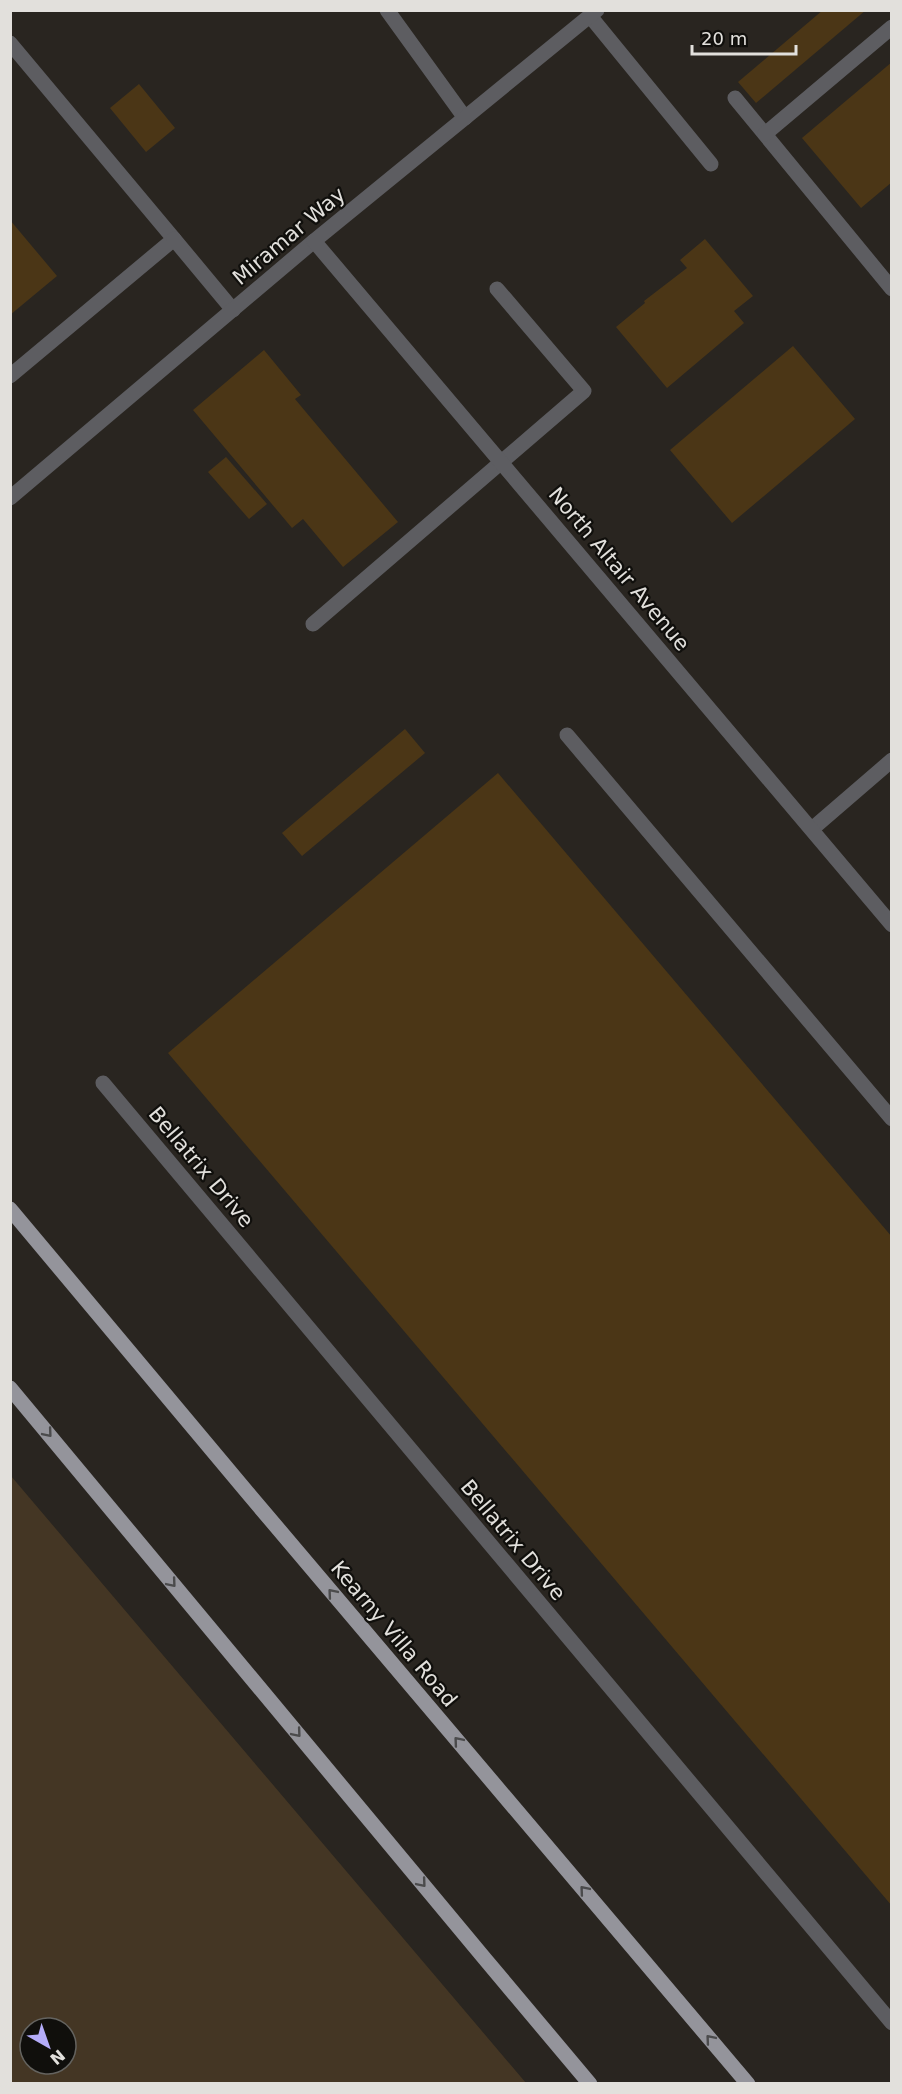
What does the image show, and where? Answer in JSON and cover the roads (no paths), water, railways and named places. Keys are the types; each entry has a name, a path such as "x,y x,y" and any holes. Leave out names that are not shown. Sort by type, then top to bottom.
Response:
{"main road":[{"name":"Kearny Villa Road","path":"10,1209 254,1502 748,2084"},
{"path":"10,1388 590,2084"}],"street":[{"path":"387,10 465,118"},
{"path":"594,13 711,164"},
{"name":"Miramar Way","path":"10,498 314,241 594,13"},
{"path":"765,134 891,27"},
{"path":"10,43 233,310"},
{"path":"735,98 891,289"},
{"path":"10,376 174,239"},
{"name":"North Altair Avenue","path":"314,241 891,925"},
{"path":"313,624 584,391 496,289"},
{"path":"567,735 891,1119"},
{"path":"812,829 891,760"},
{"name":"Bellatrix Drive","path":"103,1083 891,2023"}]}
